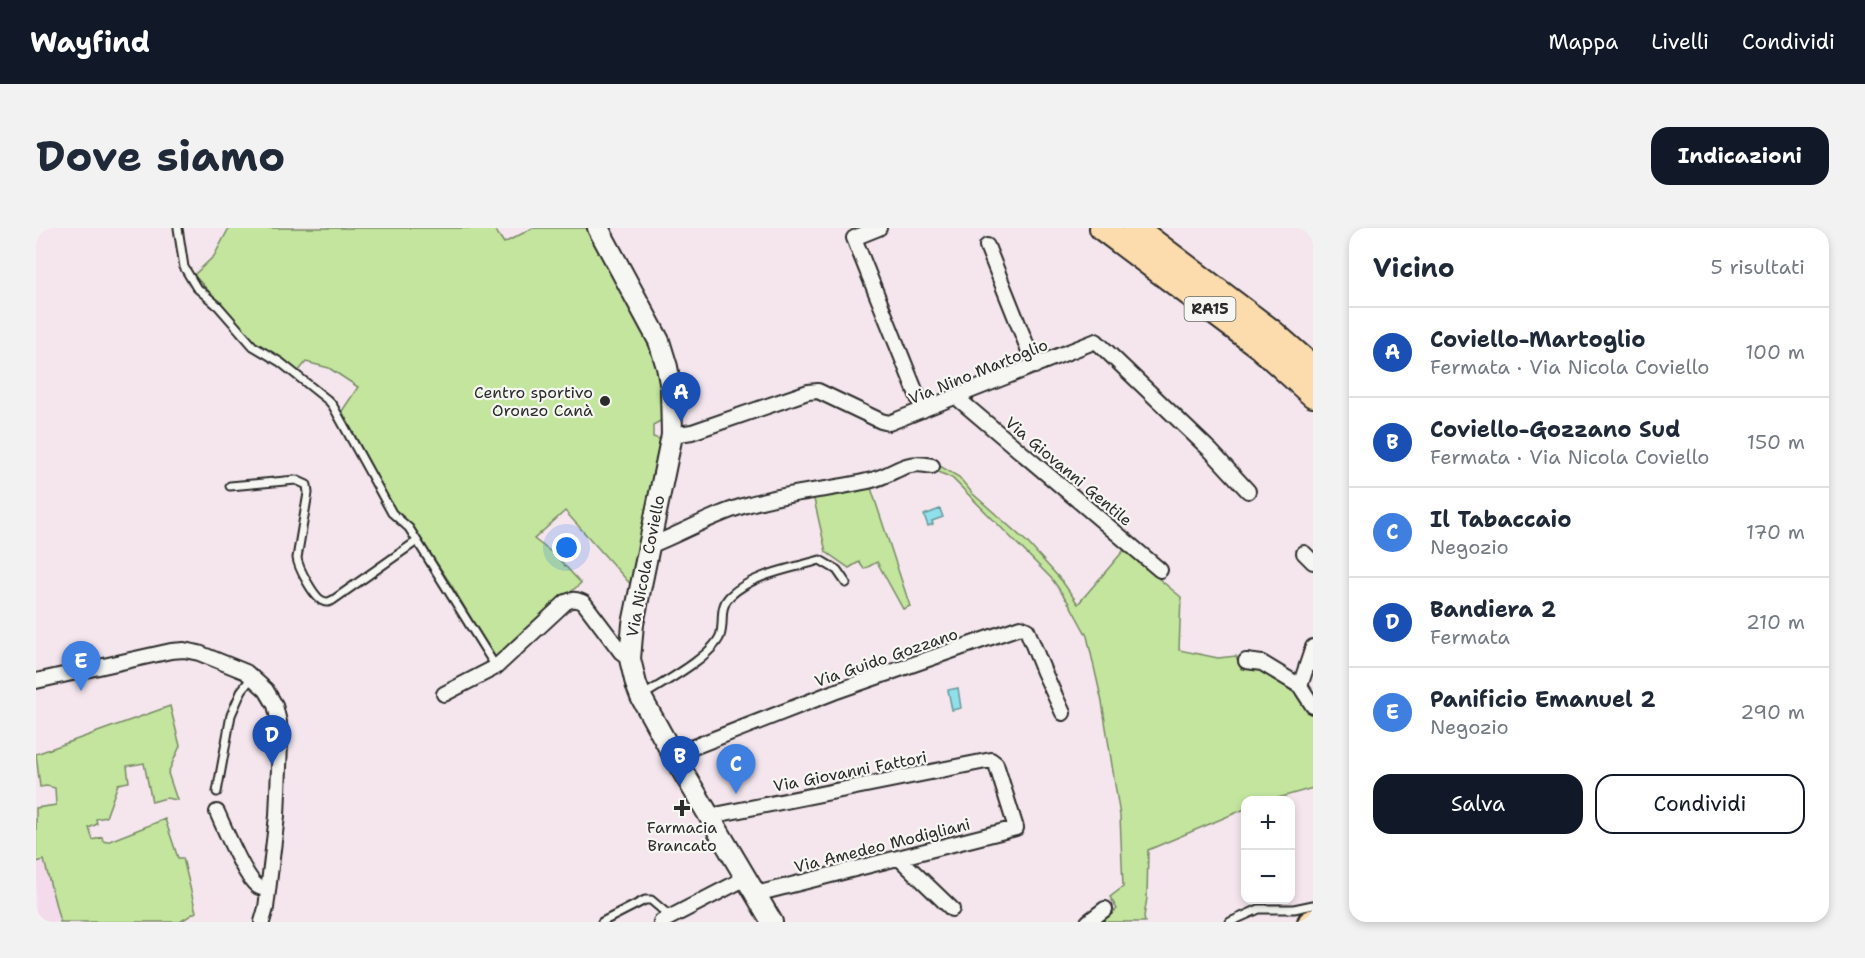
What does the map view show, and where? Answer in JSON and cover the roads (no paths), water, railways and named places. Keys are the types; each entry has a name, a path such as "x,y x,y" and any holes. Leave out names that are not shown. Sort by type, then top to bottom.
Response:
{"highway":[{"name":"RA15","path":"1102,228 1259,346 1313,394"},
{"name":"RA15","path":"1135,228 1272,332 1313,368"}],"main road":[{"name":"Via Nicola Coviello","path":"598,228 659,341 667,367 670,388 672,435 630,640 630,659 634,678 641,697 772,922"},
{"path":"1309,922 1313,920"}],"street":[{"path":"879,228 854,238 923,410"},
{"path":"987,246 1035,366"},
{"name":"Via Nino Martoglio","path":"672,435 692,432 808,392 818,391 889,423 1095,341 1211,451 1248,491"},
{"name":"Via Giovanni Gentile","path":"956,397 1160,570"},
{"path":"649,546 701,522 753,503 873,480 910,464 932,466"},
{"path":"444,694 496,667 572,599 584,603 621,652 630,659"},
{"path":"605,630 614,630 633,624"},
{"name":"Via Guido Gozzano","path":"674,755 834,692 1020,627 1028,630 1063,712"},
{"path":"1300,686 1313,647"},
{"path":"36,681 184,650 199,653 253,676 266,690 275,705 280,733 277,816 266,908 262,922"},
{"path":"1246,661 1262,663 1300,686 1313,706"},
{"name":"Via Giovanni Fattori","path":"710,816 991,760 996,764 1016,828"},
{"path":"218,812 229,840 250,880 258,887 268,889"},
{"name":"Via Amedeo Modigliani","path":"666,920 751,886 898,858 1016,828"},
{"path":"898,858 952,909"},
{"path":"1088,922 1105,909"}],"lane":[{"path":"178,228 184,267 191,280 218,306 253,346 280,362 329,401 337,412 392,513 396,519 409,528 496,667"},
{"path":"231,486 296,480 307,485 308,493 297,558 298,566 322,601 333,600 417,541"},
{"path":"641,697 705,654 720,636 723,607 729,598 752,581 820,560 837,570 846,583"},
{"path":"217,792 231,715 242,690 253,676"},
{"path":"602,922 645,900 651,900 666,920"},
{"path":"1230,922 1259,909 1294,909 1313,905"}],"water":[{"path":"940,509 943,517 932,521 933,524 928,526 924,515"},
{"path":"958,688 961,708 952,710 948,690"}],"place":[{"name":"Centro sportivo Oronzo Canà","path":"605,401"},
{"name":"Coviello-Martoglio","path":"681,422"},
{"name":"Panificio Emanuel 2","path":"81,691"},
{"name":"Bandiera 2","path":"272,765"},
{"name":"Coviello-Gozzano Sud","path":"680,786"},
{"name":"Il Tabaccaio","path":"736,794"},
{"name":"Farmacia Brancato","path":"682,808"}]}
